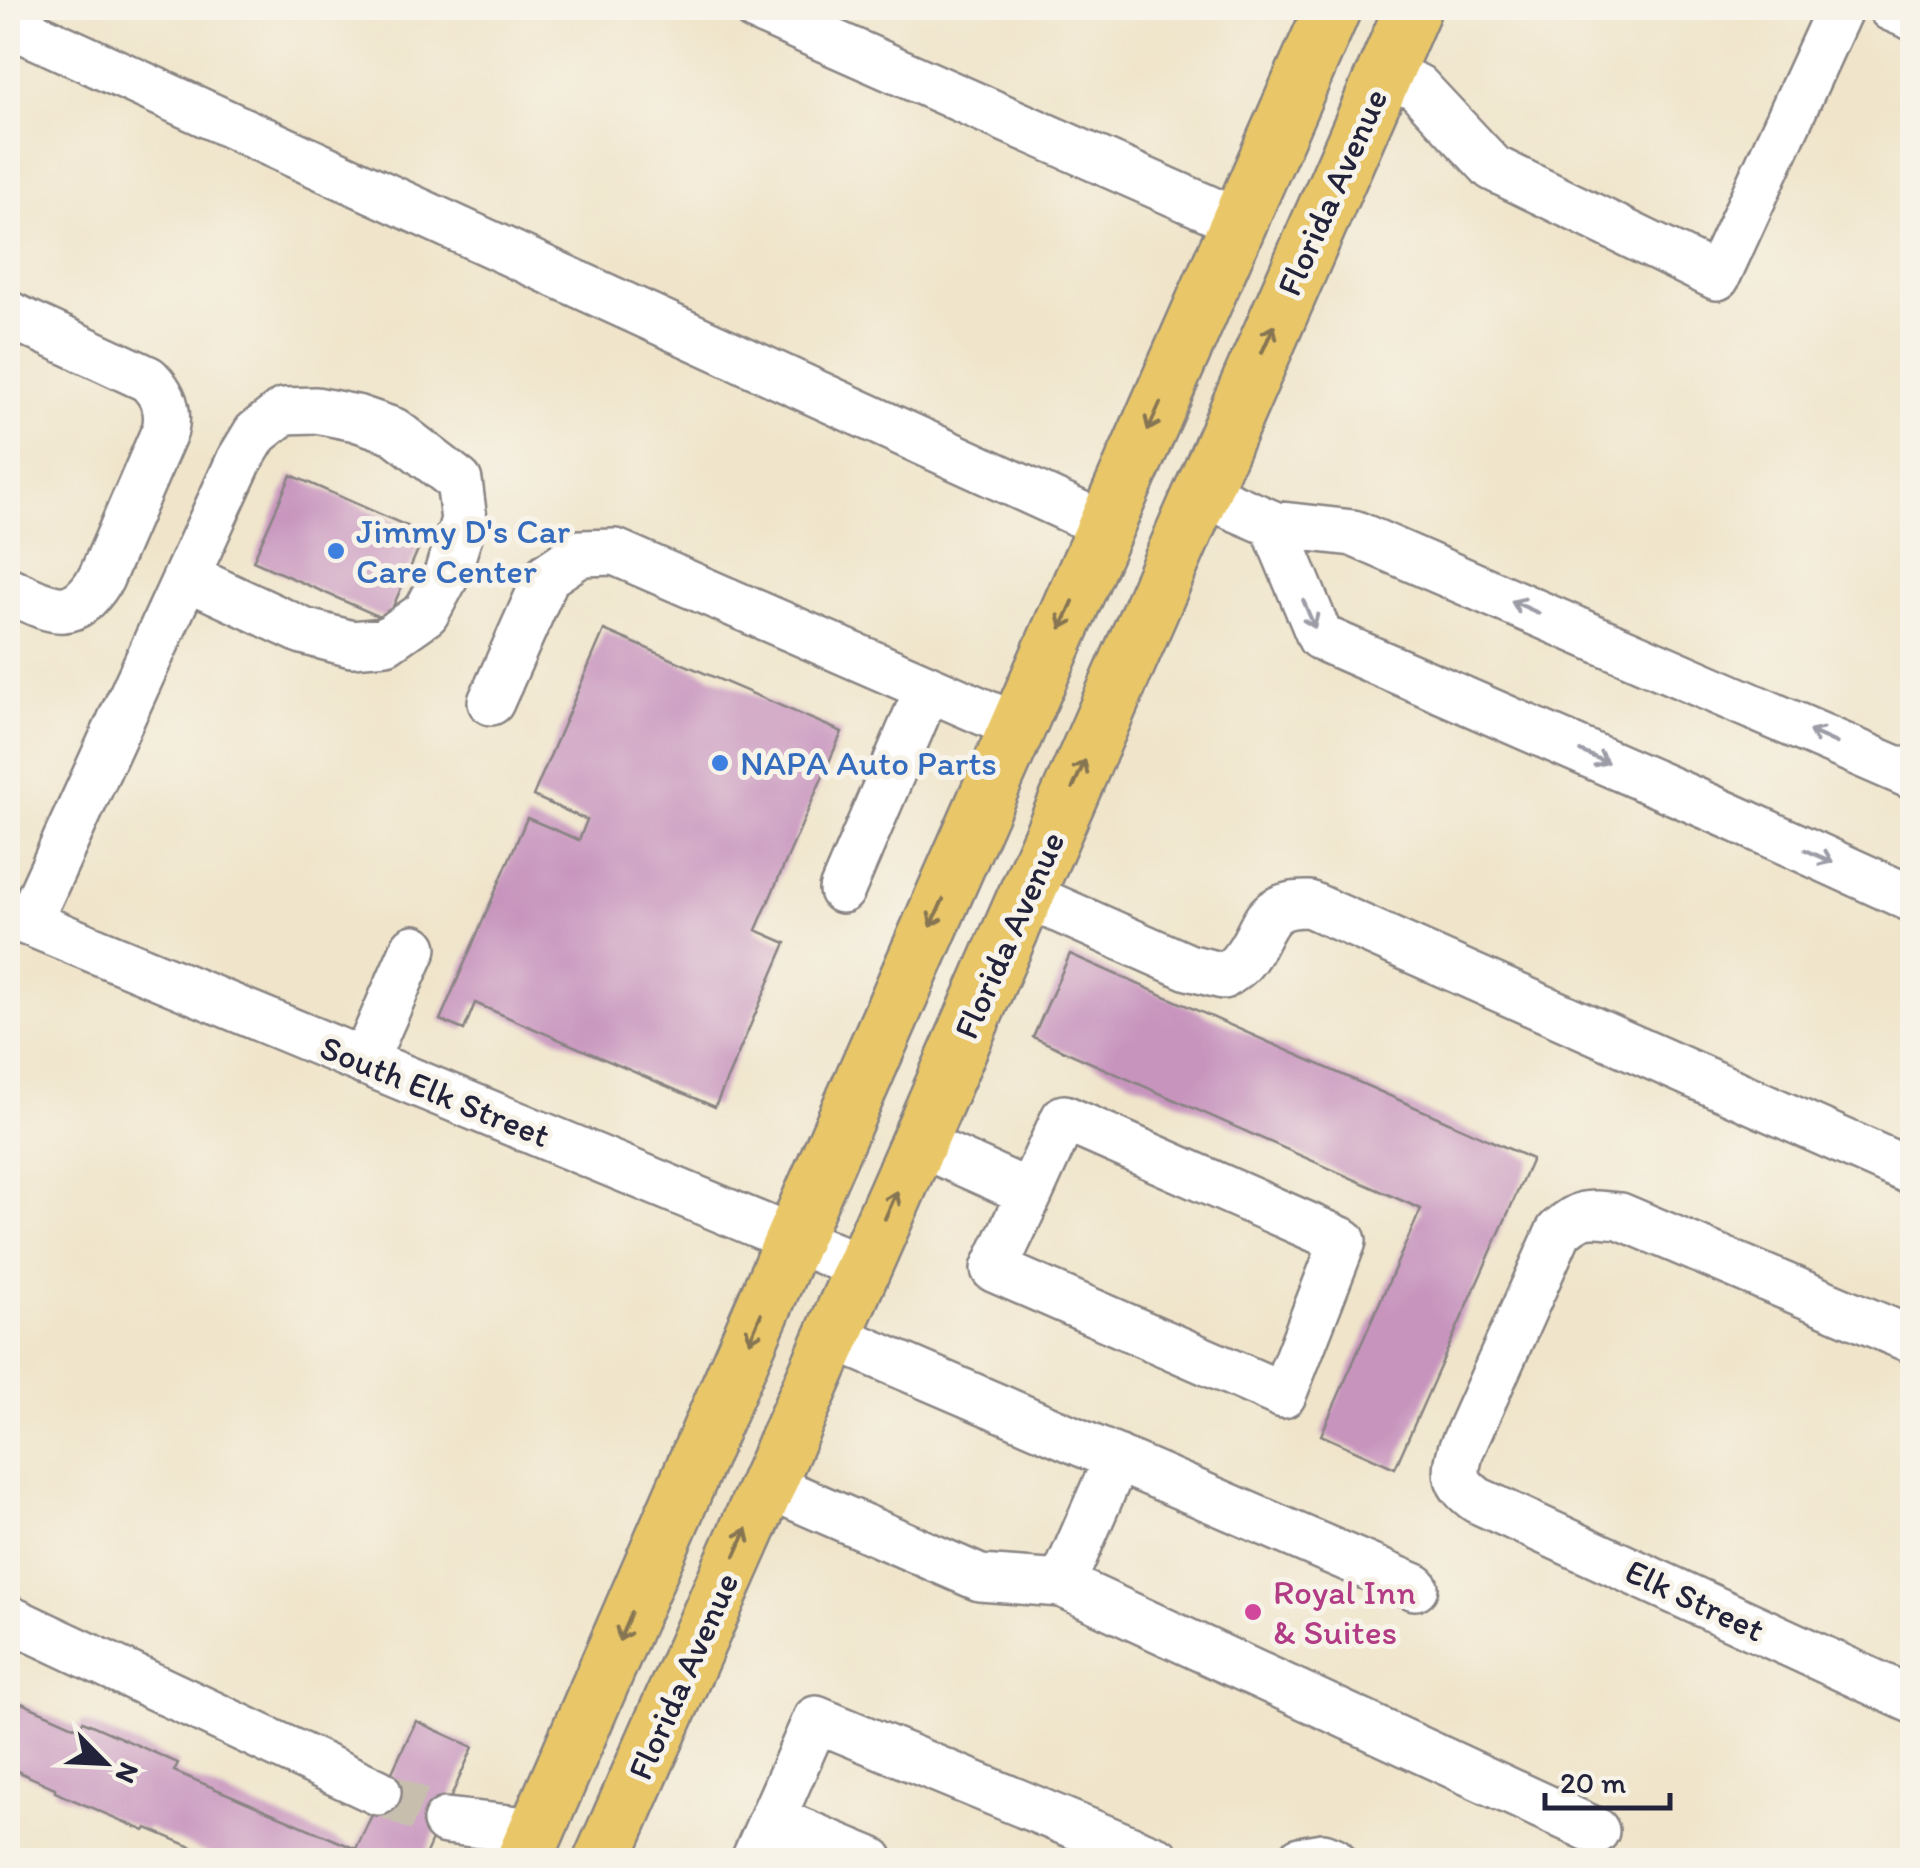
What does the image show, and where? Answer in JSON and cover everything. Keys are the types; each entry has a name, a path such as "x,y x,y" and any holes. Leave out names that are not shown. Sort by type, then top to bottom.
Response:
{"main road":[{"name":"Florida Avenue","path":"530,1846 1334,8"},
{"path":"1202,492 1177,478 1186,433 1363,8"},
{"name":"Florida Avenue","path":"608,1859 766,1485 1413,8"}],"street":[{"path":"756,8 1239,222"},
{"path":"1384,73 1417,87 1493,168 1717,277 1840,8"},
{"path":"1891,8 1912,17"},
{"path":"8,23 1106,526"},
{"path":"8,314 148,379 163,398 168,419 93,592 67,610 44,606 8,590"},
{"path":"18,919 187,578 238,461 256,433 284,412 316,410 356,418 394,431 460,481 464,520 447,574 426,614 386,641 352,644 303,630 187,578"},
{"path":"1202,492 1272,524 1354,533 1912,776"},
{"path":"1272,524 1320,638 1912,899"},
{"path":"491,702 548,576 581,554 615,552 1018,727"},
{"path":"842,890 928,688"},
{"path":"1026,896 1188,967 1224,976 1242,962 1266,918 1291,904 1309,904 1912,1172"},
{"name":"South Elk Street","path":"18,919 863,1268"},
{"path":"364,1062 414,948"},
{"path":"1064,1118 1343,1240 1283,1395 994,1269 1030,1192 1064,1118"},
{"path":"918,1143 1030,1192"},
{"name":"Elk Street","path":"1912,1340 1620,1216 1575,1216 1559,1231 1460,1450 1456,1471 1462,1488 1477,1500 1912,1700"},
{"path":"832,1336 1416,1587"},
{"path":"1062,1584 1117,1458"},
{"path":"766,1485 980,1578 1062,1584 1596,1831"},
{"path":"8,1618 378,1792"},
{"path":"754,1860 816,1719 1158,1860"},
{"path":"772,1819 871,1860"},
{"path":"446,1821 530,1846"},
{"path":"1300,1860 1322,1856 1333,1860"}],"building":[{"path":"291,475 425,534 387,620 253,561"},
{"path":"604,630 842,732 756,930 786,943 715,1107 475,1003 464,1030 440,1020 527,818 579,840 587,820 533,796"},
{"path":"1070,954 1532,1159 1395,1468 1321,1435 1421,1209 1033,1037"},
{"path":"8,1697 78,1728 83,1721 178,1763 174,1771 356,1849 416,1721 473,1747 423,1860 222,1860 55,1792 55,1788 8,1767"}],"tunnel":[{"path":"378,1792 446,1821"}],"place":[{"name":"Jimmy D's Car Care Center","path":"336,551"},
{"name":"NAPA Auto Parts","path":"720,763"},
{"name":"Royal Inn & Suites","path":"1253,1612"}]}
